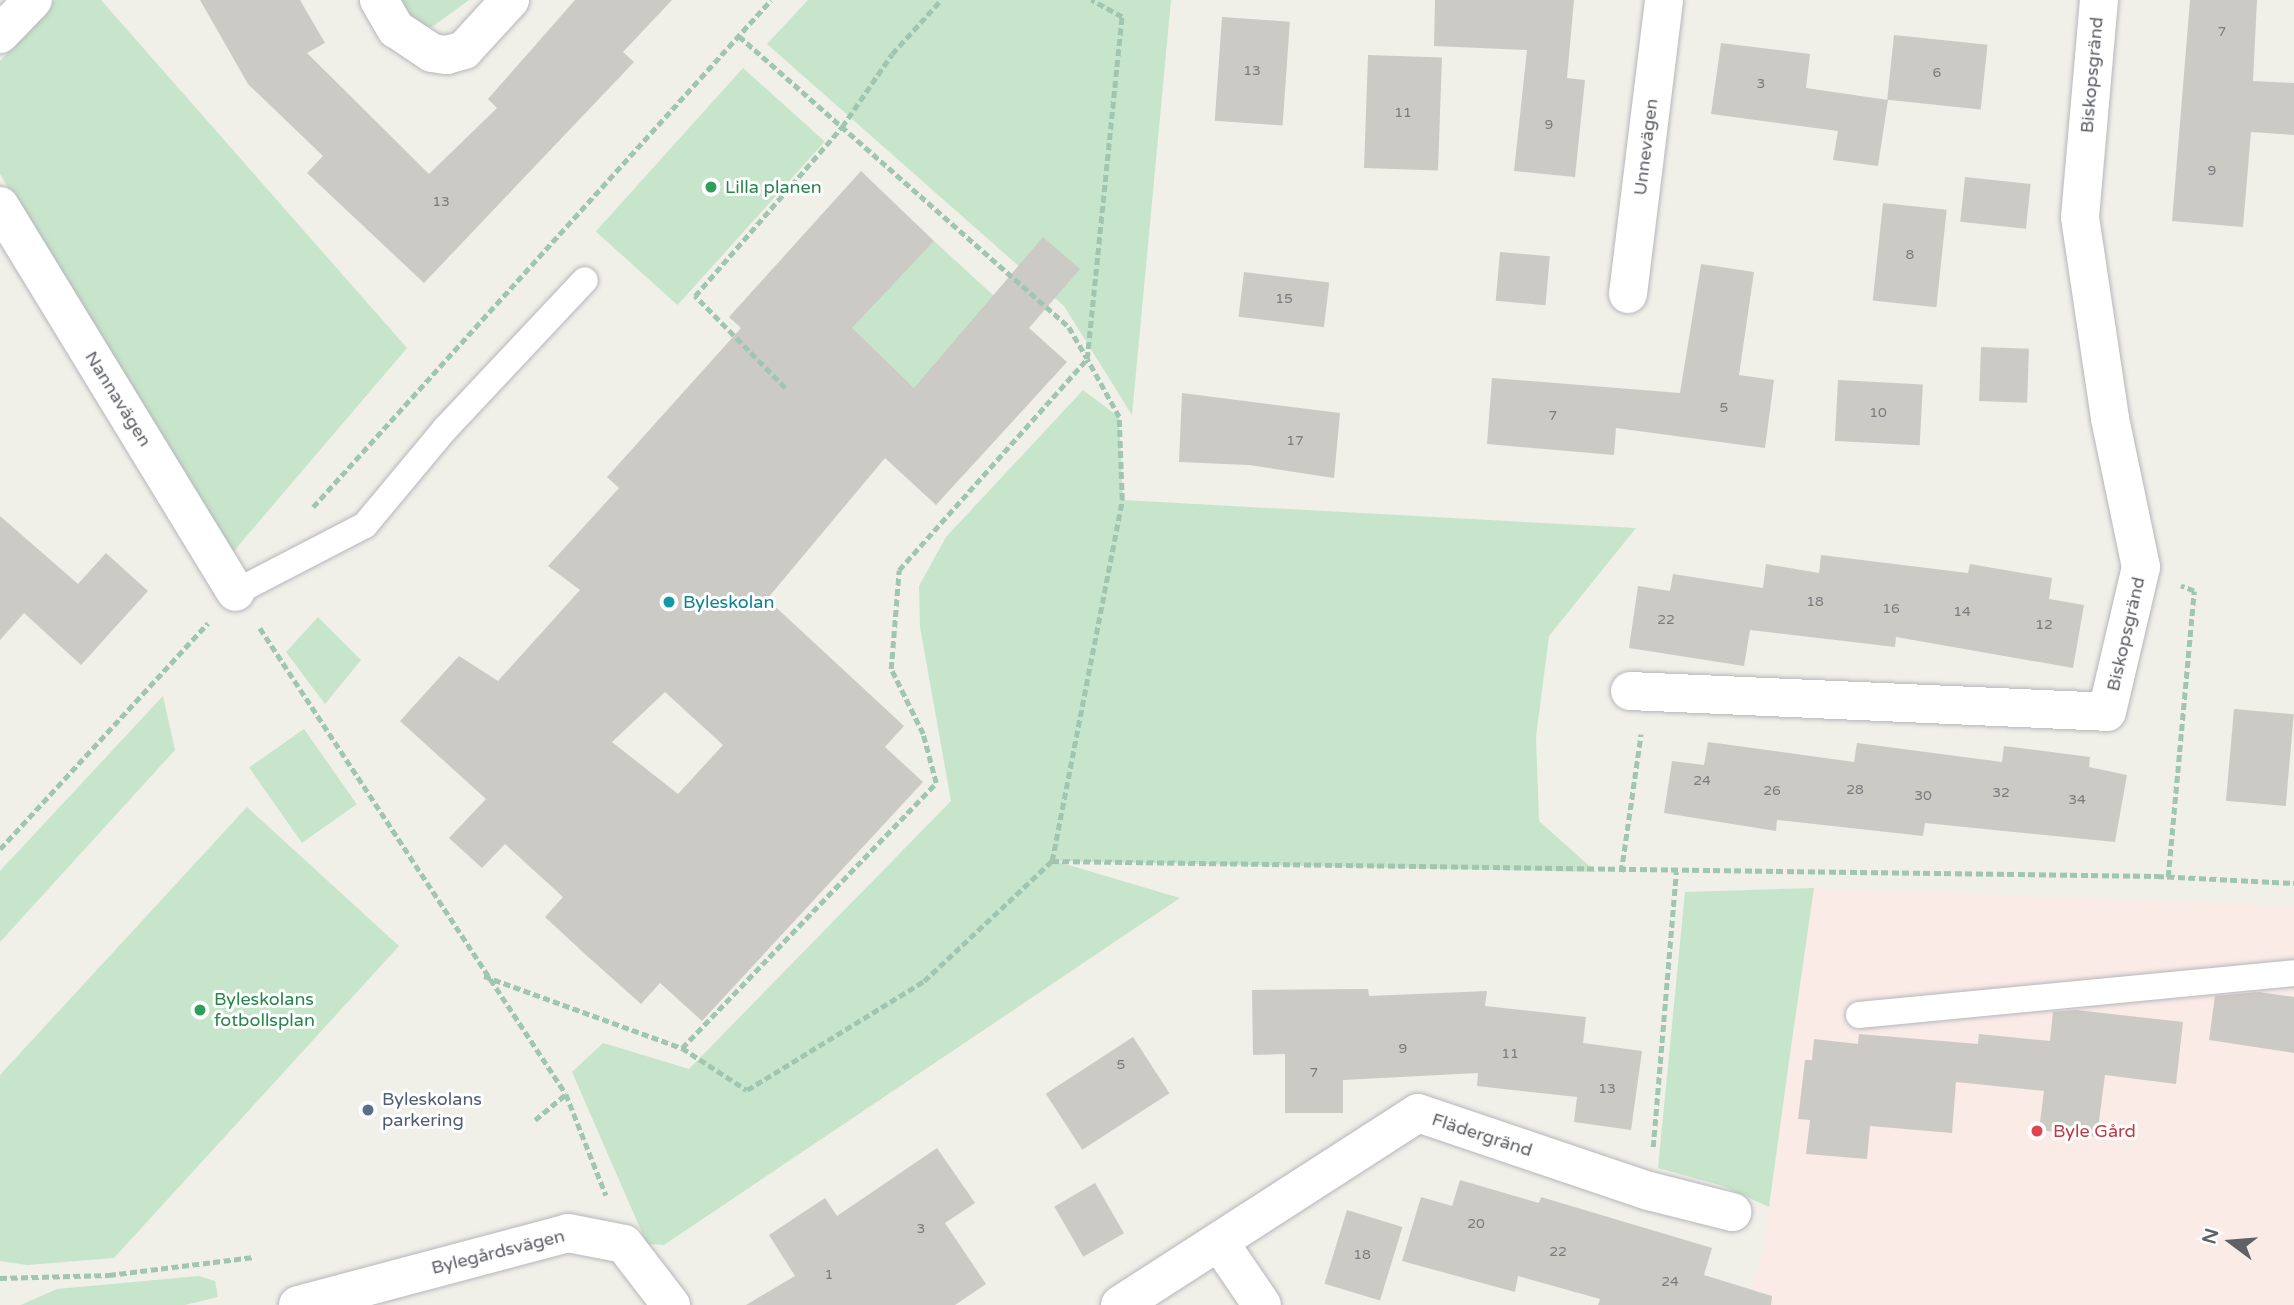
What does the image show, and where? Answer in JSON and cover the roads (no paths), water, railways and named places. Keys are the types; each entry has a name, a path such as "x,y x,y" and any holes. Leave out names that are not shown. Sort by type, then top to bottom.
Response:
{"street":[{"path":"0,34 33,0"},
{"path":"379,0 396,29 432,53 447,55 464,50 510,0"},
{"name":"Unnevägen","path":"1628,294 1664,0"},
{"name":"Biskopsgränd","path":"1639,692 2107,712 2141,567 2109,418 2080,217 2099,0"},
{"name":"Nannavägen","path":"0,206 236,592"},
{"name":"Flädergränd","path":"1120,1305 1418,1113 1649,1191 1732,1212"},
{"name":"Bylegårdsvägen","path":"298,1305 568,1233 624,1244 671,1305"},
{"path":"1219,1242 1262,1305"}],"lane":[{"path":"236,592 365,525 445,429 585,280"},
{"path":"1859,1015 2294,973"}],"place":[{"name":"Lilla planen","path":"711,187"},
{"name":"Byleskolan","path":"669,602"},
{"name":"Byleskolans fotbollsplan","path":"200,1010"},
{"name":"Byleskolans parkering","path":"368,1110"},
{"name":"Byle Gård","path":"2037,1131"}]}
